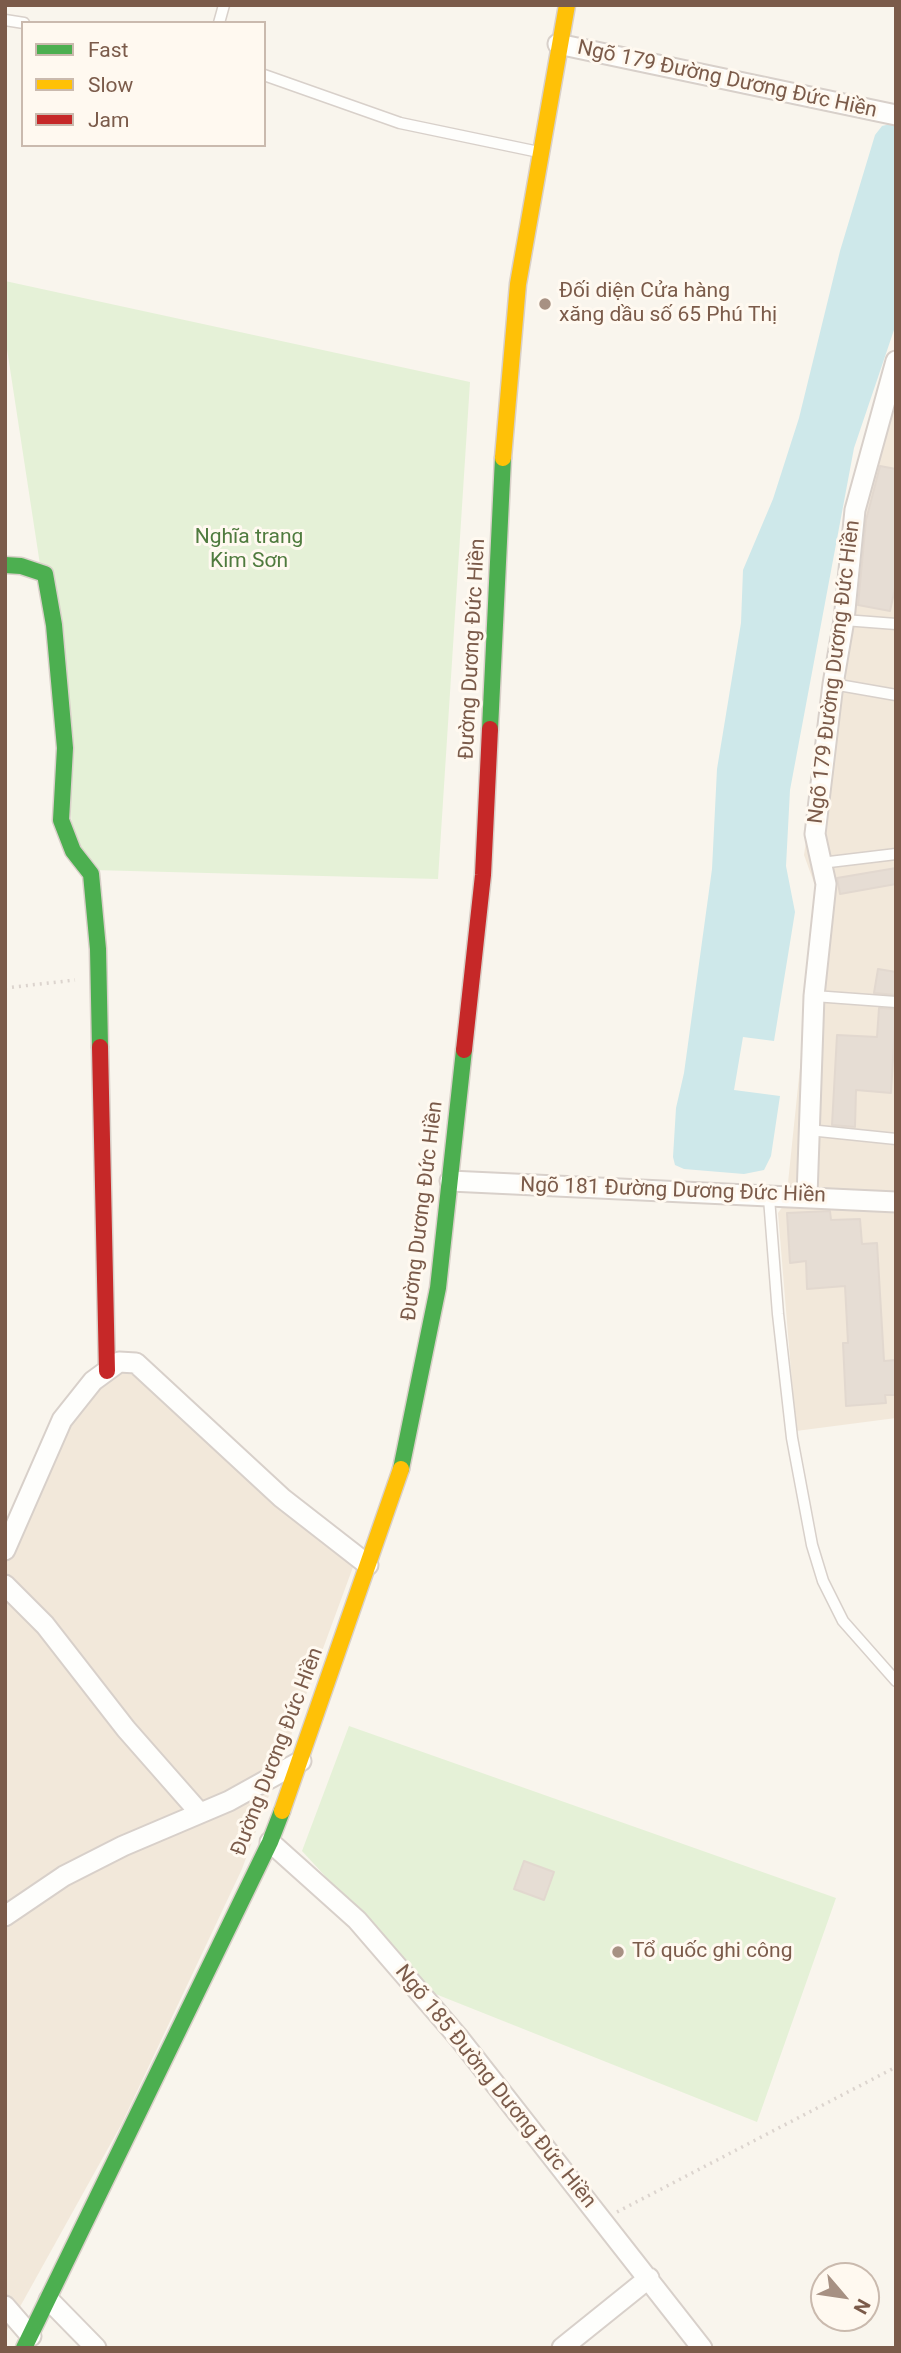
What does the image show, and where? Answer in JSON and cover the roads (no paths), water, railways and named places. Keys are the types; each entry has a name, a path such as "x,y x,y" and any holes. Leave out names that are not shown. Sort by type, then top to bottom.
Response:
{"main road":[{"name":"Đường Dương Đức Hiền","path":"27,2342 270,1842 302,1760 403,1463 438,1288 484,875 505,408 517,284 567,5"},
{"path":"5,565 21,566 45,574 54,625 65,748 61,820 73,851 91,874 98,978 107,1371"}],"street":[{"name":"Ngõ 179 Đường Dương Đức Hiền","path":"558,44 896,115"},
{"name":"Ngõ 179 Đường Dương Đức Hiền","path":"807,1196 814,996 826,884 815,834 833,684 844,620 855,510 896,361"},
{"name":"Ngõ 181 Đường Dương Đức Hiền","path":"450,1181 896,1202"},
{"path":"5,1550 62,1420 93,1381 119,1362 135,1363 282,1498 368,1565"},
{"path":"5,1585 45,1625 126,1729 199,1812"},
{"path":"5,1916 64,1876 199,1812 229,1801 302,1760"},
{"name":"Ngõ 185 Đường Dương Đức Hiền","path":"270,1842 357,1920 459,2038 702,2348"},
{"path":"562,2348 649,2278"},
{"path":"49,2300 96,2348"},
{"path":"5,2306 27,2342"}],"lane":[{"path":"266,76 400,123 542,152"},
{"path":"844,620 896,624"},
{"path":"833,684 896,695"},
{"path":"821,863 896,854"},
{"path":"814,996 896,1002"},
{"path":"809,1130 896,1139"},
{"path":"769,1198 778,1314 792,1438 812,1545 823,1581 843,1621 896,1681"}],"water":[{"path":"896,125 896,324 854,448 790,790 786,866 795,912 774,1041 743,1037 734,1090 780,1096 771,1156 764,1170 744,1174 684,1169 675,1165 673,1157 676,1108 684,1073 712,869 717,769 741,623 743,570 773,499 799,418 840,251 875,135 882,126"}],"place":[{"name":"Đối diện Cửa hàng xăng dầu số 65 Phú Thị","path":"545,304"},
{"name":"Tổ quốc ghi công","path":"618,1952"}],"park label":[{"name":"Nghĩa trang Kim Sơn","path":"249,550"}]}
